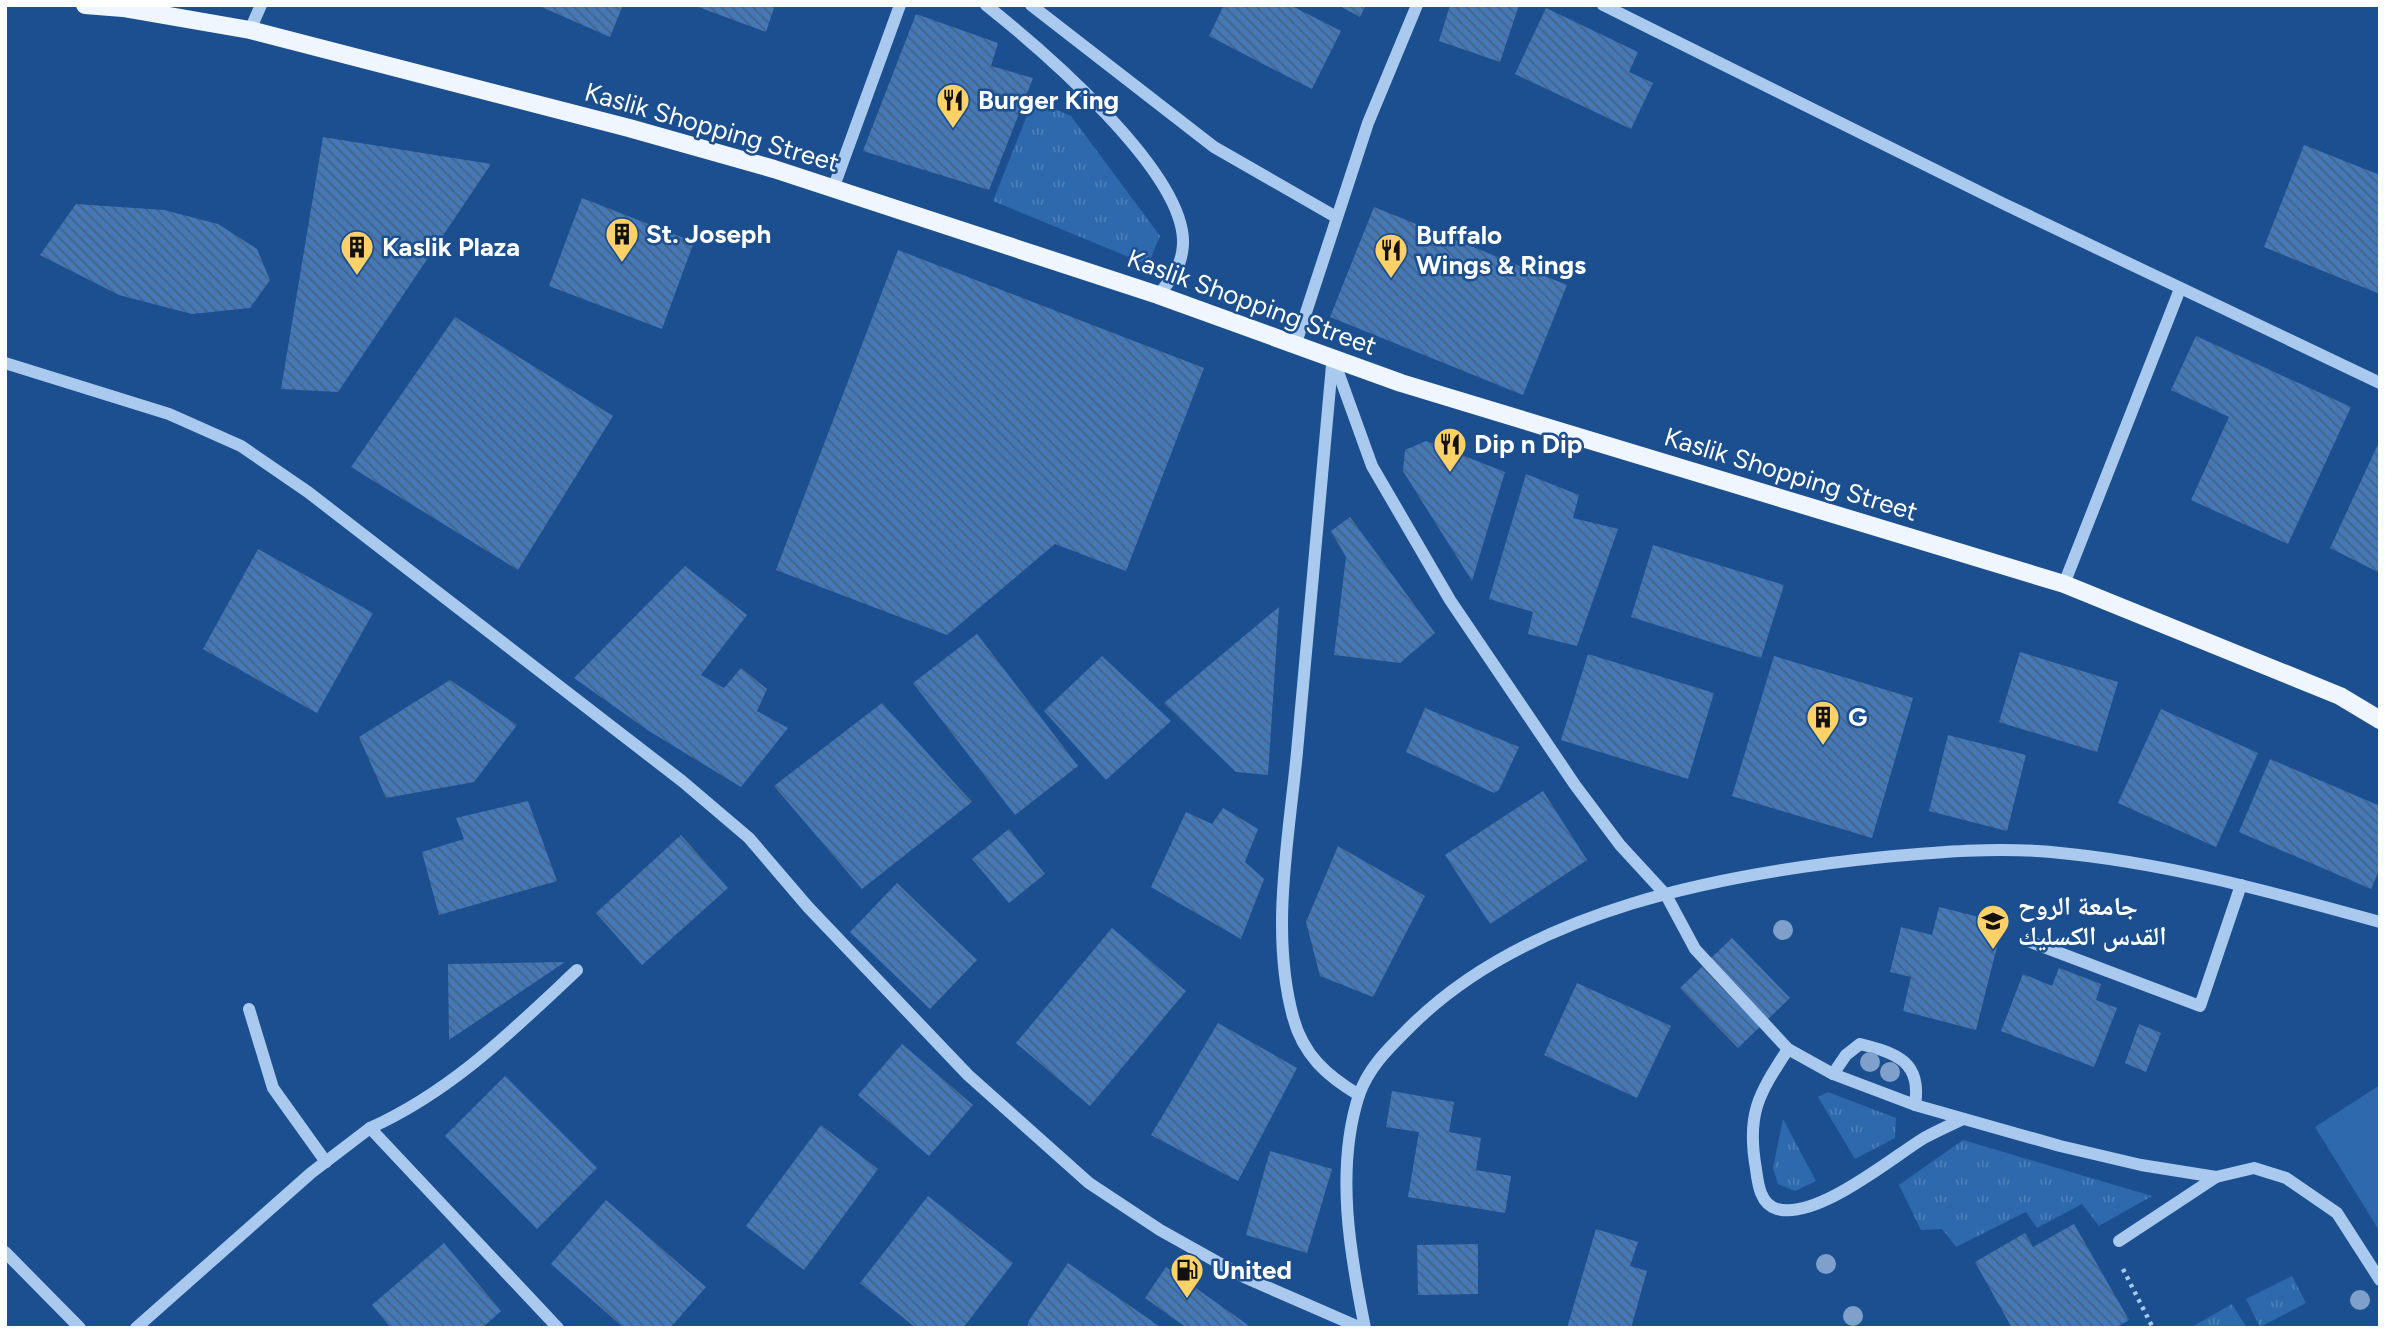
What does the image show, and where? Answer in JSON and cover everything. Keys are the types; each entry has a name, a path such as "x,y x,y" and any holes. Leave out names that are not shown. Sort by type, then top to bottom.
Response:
{"main road":[{"name":"Kaslik Shopping Street","path":"85,5 122,8 250,30 629,128 833,189 1158,295 1401,383 2064,584 2315,686 2380,720"}],"street":[{"path":"250,30 261,5"},
{"path":"833,189 900,5"},
{"path":"986,5 1062,67 1158,175 1174,200 1184,242 1176,275 1158,295"},
{"path":"1031,5 1214,147 1336,217"},
{"path":"1296,343 1368,123 1417,5"},
{"path":"1603,5 2180,289 2380,383"},
{"path":"2064,584 2180,289"},
{"path":"1333,358 1351,416 1372,466 1450,600 1575,785 1620,845 1666,895 1695,949 1788,1049 1833,1074 1915,1105 2141,1166 2216,1177"},
{"path":"1333,358 1290,826 1284,932 1287,986 1293,1018 1302,1040 1321,1070 1359,1096"},
{"path":"5,363 169,414 241,446 308,492 682,780 749,838 808,907 960,1066 1089,1183 1160,1230 1244,1277 1363,1328"},
{"path":"1363,1328 1350,1240 1347,1186 1351,1133 1359,1096 1370,1070 1423,1014 1465,980 1566,928 1666,895 1806,865 1952,850 2050,852 2155,867 2241,885 2380,922"},
{"path":"2028,941 2200,1006 2241,885"},
{"path":"136,1328 326,1162 370,1128 411,1110 455,1080 577,970"},
{"path":"248,1009 273,1088 326,1162"},
{"path":"1833,1074 1846,1055 1860,1044 1896,1055 1907,1063 1918,1084 1915,1105"},
{"path":"1788,1049 1758,1096 1754,1118 1752,1146 1762,1197 1776,1209 1801,1210 1822,1202 1926,1137 1963,1119"},
{"path":"370,1128 558,1328"},
{"path":"2119,1241 2216,1177 2255,1168 2286,1178 2337,1213 2380,1280"},
{"path":"5,1252 80,1328"}],"path":[{"path":"2124,1274 2153,1328"}],"green space":[{"path":"1033,100 1071,116 1160,236 1148,265 993,201"},
{"path":"2380,1085 2380,1232 2315,1127"},
{"path":"1828,1092 1896,1118 1895,1138 1855,1159 1818,1097"},
{"path":"1783,1119 1816,1181 1795,1191 1778,1184 1773,1168"},
{"path":"1963,1140 2152,1196 2099,1226 2082,1204 2037,1228 2026,1212 1956,1247 1942,1229 1921,1230 1899,1185"},
{"path":"2292,1276 2306,1303 2260,1327 2246,1299"},
{"path":"2232,1304 2247,1328 2190,1328"}],"building":[{"path":"537,5 623,5 610,37"},
{"path":"693,5 775,5 766,32"},
{"path":"1224,5 1290,5 1341,31 1312,89 1209,36"},
{"path":"1338,5 1366,5 1360,17"},
{"path":"1450,5 1519,5 1500,62 1439,41"},
{"path":"1546,8 1638,52 1629,72 1653,83 1631,129 1515,74"},
{"path":"916,14 998,43 991,66 1033,78 989,190 863,151"},
{"name":"Kaslik Plaza","path":"323,137 491,164 338,392 281,389"},
{"path":"2304,145 2380,175 2380,294 2264,247"},
{"name":"St. Joseph","path":"582,198 694,242 662,329 549,286"},
{"path":"76,204 164,210 218,224 257,249 270,280 250,308 192,314 119,295 40,255"},
{"path":"1374,207 1567,285 1523,395 1330,317"},
{"path":"898,250 1204,368 1126,571 1055,544 947,635 776,570"},
{"path":"455,317 613,416 518,570 351,467"},
{"path":"2196,336 2351,407 2288,544 2191,500 2229,417 2171,390"},
{"path":"2380,440 2380,573 2330,548"},
{"path":"1426,441 1505,472 1472,581 1403,471 1405,450"},
{"path":"1526,474 1579,495 1573,518 1618,529 1577,646 1528,634 1533,612 1489,599"},
{"path":"1350,517 1435,633 1400,663 1334,655 1346,557 1331,531"},
{"path":"1653,545 1784,585 1761,658 1631,617"},
{"path":"258,549 373,613 317,713 203,649"},
{"path":"685,566 747,615 701,675 724,688 741,668 767,689 757,711 788,728 741,787 649,731 574,678"},
{"path":"1279,607 1268,775 1236,772 1164,703"},
{"path":"977,634 1078,766 1015,815 913,683"},
{"path":"2020,652 2118,682 2097,752 1999,722"},
{"path":"1588,654 1714,693 1688,779 1561,740"},
{"path":"1102,656 1171,721 1106,780 1044,711"},
{"name":"G","path":"1774,656 1913,698 1872,838 1732,796"},
{"path":"450,680 517,725 474,782 386,798 359,737"},
{"path":"882,703 972,802 862,889 774,786"},
{"path":"1425,708 1519,747 1499,790 1494,793 1406,752"},
{"path":"2161,709 2258,753 2216,847 2118,803"},
{"path":"1948,735 2026,755 2007,831 1929,811"},
{"path":"2270,759 2380,806 2380,868 2371,889 2239,832"},
{"path":"1543,791 1587,860 1490,924 1445,855"},
{"path":"528,801 557,881 439,915 422,852 464,839 456,818"},
{"path":"1223,808 1258,829 1245,862 1264,879 1241,939 1151,887 1186,812 1212,824"},
{"path":"1009,829 1045,874 1009,903 972,859"},
{"path":"681,835 728,888 642,965 596,913"},
{"path":"1338,846 1425,896 1373,997 1320,976 1306,922"},
{"path":"897,883 977,960 930,1009 850,932"},
{"path":"1939,907 2003,923 1976,1030 1903,1011 1911,977 1890,972 1901,927 1932,935"},
{"path":"1112,928 1186,991 1090,1106 1016,1043"},
{"path":"1732,938 1790,998 1738,1048 1680,988"},
{"path":"565,962 449,1040 448,964"},
{"path":"2059,968 2101,984 2096,1000 2117,1008 2094,1067 2001,1031 2023,974 2052,986"},
{"path":"1577,983 1671,1026 1637,1098 1544,1055"},
{"path":"1218,1023 1297,1068 1238,1181 1151,1135"},
{"path":"2139,1024 2161,1033 2146,1072 2125,1063"},
{"path":"902,1044 973,1105 929,1156 858,1095"},
{"path":"505,1076 597,1168 537,1229 445,1136"},
{"path":"1392,1091 1454,1102 1449,1132 1481,1138 1476,1170 1511,1176 1505,1213 1408,1197 1419,1132 1386,1127"},
{"path":"821,1125 878,1169 804,1270 746,1226"},
{"path":"1270,1151 1332,1169 1307,1253 1246,1235"},
{"path":"928,1196 1013,1263 963,1328 916,1328 860,1283"},
{"path":"606,1200 706,1287 670,1328 624,1328 551,1264"},
{"path":"2074,1224 2129,1320 2115,1328 2012,1328 1975,1262 2025,1233 2033,1247"},
{"path":"1596,1229 1638,1242 1630,1266 1647,1271 1631,1328 1567,1328"},
{"path":"444,1243 501,1311 482,1328 391,1328 372,1305"},
{"path":"1478,1244 1478,1294 1418,1295 1417,1245"},
{"path":"1068,1263 1162,1328 1028,1328 1028,1322"},
{"path":"1166,1267 1248,1325 1246,1328 1187,1328 1145,1298"}],"place":[{"name":"Burger King","path":"953,130"},
{"name":"St. Joseph","path":"622,264"},
{"name":"Kaslik Plaza","path":"357,277"},
{"name":"Buffalo Wings & Rings","path":"1391,280"},
{"name":"Dip n Dip","path":"1450,474"},
{"name":"G","path":"1823,747"},
{"name":"جامعة الروح القدس الكسليك","path":"1993,951"},
{"name":"United","path":"1187,1300"}]}
